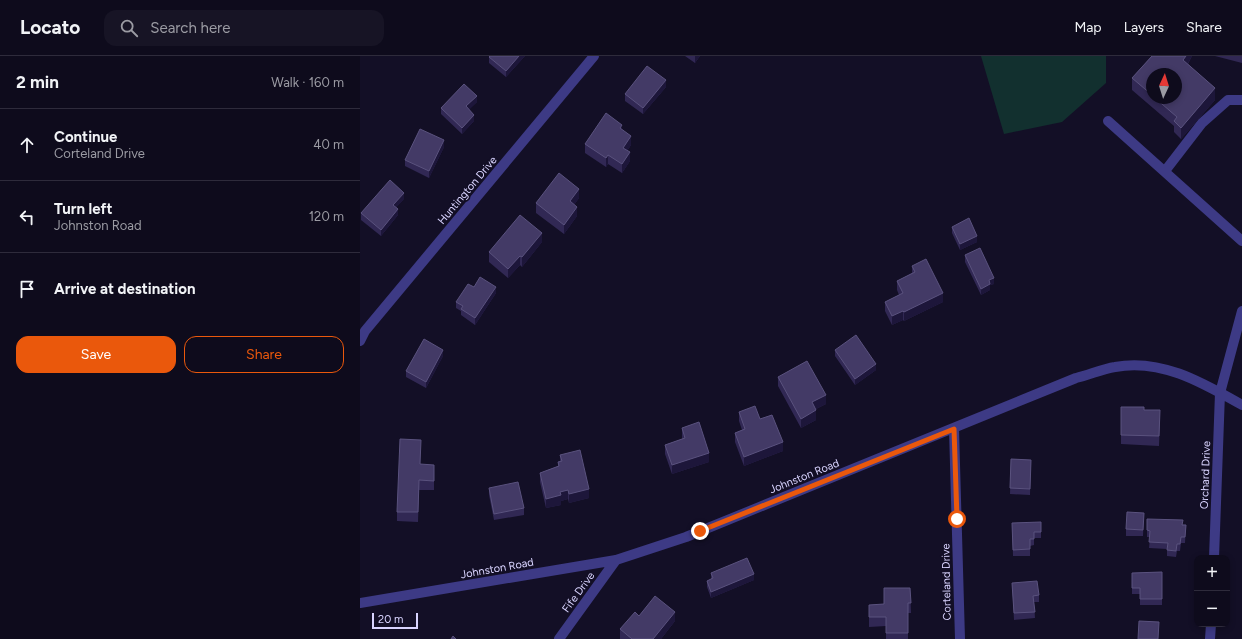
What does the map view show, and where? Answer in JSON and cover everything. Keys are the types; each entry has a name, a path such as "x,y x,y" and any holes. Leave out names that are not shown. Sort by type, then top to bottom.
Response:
{"street":[{"name":"Huntington Drive","path":"360,341 365,332 594,56"},
{"path":"1165,171 1202,123 1228,100 1242,100"},
{"path":"1108,121 1242,241"},
{"name":"Orchard Drive","path":"1214,555 1220,393 1242,311"},
{"name":"Johnston Road","path":"360,603 616,560 686,537 1076,378 1115,367 1149,365 1177,372 1242,405"},
{"name":"Corteland Drive","path":"954,429 960,639"},
{"name":"Fife Drive","path":"559,639 616,560"},
{"path":"1210,639 1211,627"}],"green space":[{"path":"981,56 1106,56 1106,83 1062,122 1004,134"}],"building":[{"path":"519,56 506,71 489,57"},
{"path":"1152,56 1186,56 1183,60 1215,88 1181,128 1174,121 1177,117 1162,104 1182,104 1182,68 1146,68 1146,90 1132,78"},
{"path":"647,66 666,80 643,108 625,94"},
{"path":"464,84 477,96 466,106 474,115 462,128 441,108"},
{"path":"606,113 622,125 620,128 631,136 623,148 630,152 622,164 608,155 606,158 585,144"},
{"path":"420,129 444,140 429,171 405,160"},
{"path":"559,173 579,189 570,201 577,207 564,225 536,203"},
{"path":"390,180 404,193 393,205 398,209 381,230 361,213"},
{"path":"520,215 542,233 522,257 520,256 508,269 489,252"},
{"path":"969,218 977,236 960,244 952,227"},
{"path":"980,248 994,278 989,280 990,284 981,289 965,255"},
{"path":"926,259 943,293 904,312 903,311 892,316 885,302 903,293 897,281 915,272 912,266"},
{"path":"480,277 496,287 475,318 461,309 463,306 456,302 468,284 474,287"},
{"path":"856,335 876,364 855,379 835,350"},
{"path":"424,339 443,350 426,382 406,371"},
{"path":"807,361 826,395 812,402 816,410 801,419 778,377"},
{"path":"755,406 760,419 772,415 783,442 744,457 735,433 745,429 739,412"},
{"path":"1121,407 1144,407 1144,410 1160,410 1159,436 1121,435"},
{"path":"699,422 709,453 672,465 665,445 685,438 682,428"},
{"path":"400,439 421,440 420,464 434,465 434,481 419,480 418,512 397,512"},
{"path":"580,450 589,489 569,494 568,490 560,492 561,495 546,499 540,473 559,466 558,462 562,461 560,455"},
{"path":"1011,459 1031,460 1030,489 1010,488"},
{"path":"518,482 524,508 494,514 489,488"},
{"path":"1127,512 1144,513 1143,530 1126,529"},
{"path":"1147,519 1183,520 1182,525 1186,525 1185,537 1181,537 1180,544 1177,544 1176,551 1167,550 1168,543 1149,542 1150,531 1147,530"},
{"path":"1041,522 1041,532 1034,532 1034,539 1030,539 1030,549 1013,550 1012,523"},
{"path":"747,558 754,574 711,592 707,581 713,578 711,573"},
{"path":"1162,572 1162,599 1140,599 1140,588 1132,588 1132,573"},
{"path":"1037,581 1039,595 1033,596 1035,612 1014,613 1012,583"},
{"path":"884,588 910,588 911,603 908,603 908,633 886,633 886,617 869,617 869,605 884,604"},
{"path":"655,596 675,612 653,639 632,639 620,629 635,612 639,616"},
{"path":"1139,621 1159,622 1158,639 1138,639"}],"route":[{"path":"700,531 954,429 957,519"}]}
